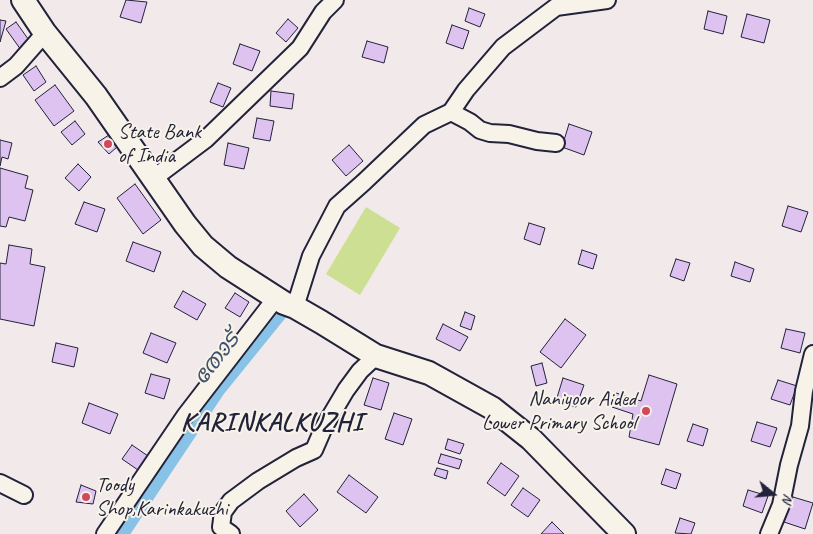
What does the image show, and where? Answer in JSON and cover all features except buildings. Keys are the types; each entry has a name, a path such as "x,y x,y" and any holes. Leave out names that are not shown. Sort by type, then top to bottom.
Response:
{"main road":[{"path":"23,0 45,33 96,96 185,224 203,246 228,267 376,356 429,374 492,408 531,439 624,534"}],"street":[{"path":"154,178 206,139 275,73 300,48 323,12 335,0"},
{"path":"105,534 186,416 285,302 337,206 424,125 451,112 466,90 503,47 556,7 605,0"},
{"path":"0,78 16,66 45,33"},
{"path":"451,112 470,122 480,130 490,133 509,134 537,141 556,143"},
{"path":"769,534 781,504 800,426 804,391 813,354"},
{"path":"231,534 221,527 223,512 232,501 258,480 314,450 324,427 346,390 360,371 376,356"},
{"path":"0,483 24,495"}],"green space":[{"path":"366,207 400,228 360,295 326,274"}],"waterway":[{"name":"തോട്","path":"122,534 218,390 282,311"}],"place":[{"name":"State Bank of India","path":"108,144"},
{"name":"Naniyoor Aided Lower Primary School","path":"646,411"},
{"name":"Toody Shop,Karinkakuzhi","path":"86,497"}],"district":[{"name":"KARINKALKUZHI","path":"272,423"}]}
